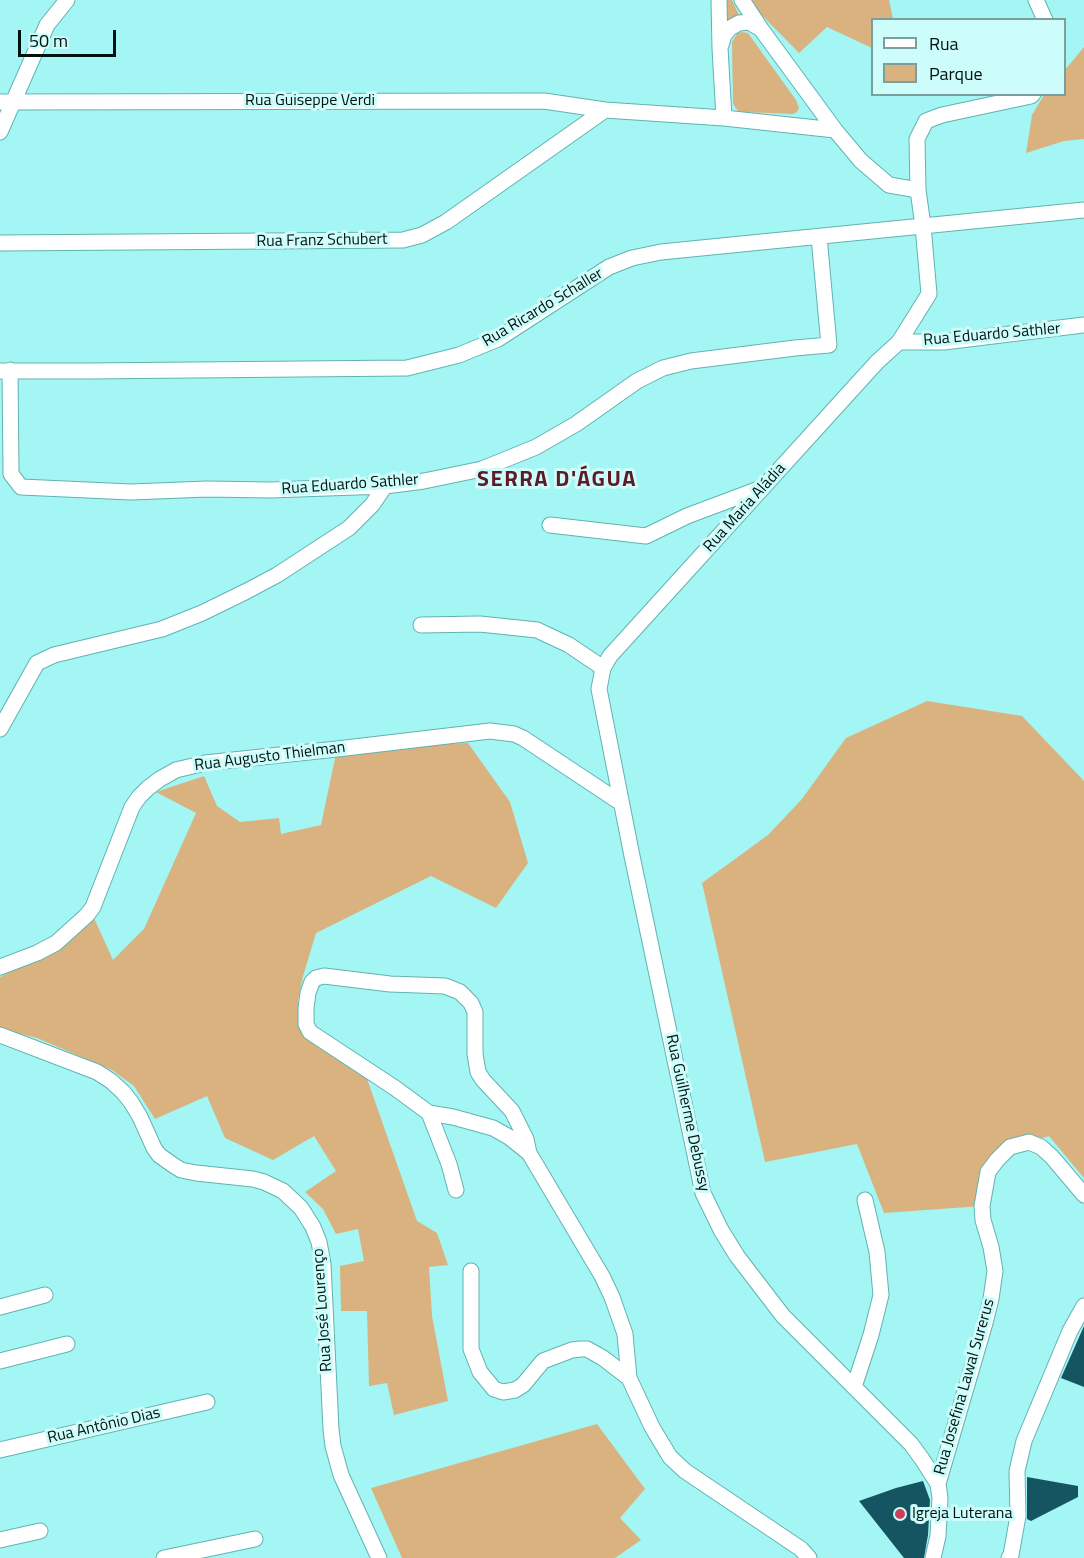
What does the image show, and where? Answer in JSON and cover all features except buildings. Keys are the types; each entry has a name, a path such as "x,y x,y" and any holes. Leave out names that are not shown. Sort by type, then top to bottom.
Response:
{"street":[{"path":"0,132 6,102 47,26 67,0"},
{"path":"719,0 724,118"},
{"path":"742,0 835,130 861,161 889,185 918,190"},
{"path":"1036,0 1044,18"},
{"path":"720,48 724,35 739,23 749,22 761,29"},
{"name":"Rua Maria Aládia","path":"603,668 610,656 877,362 899,342 929,294 918,190 917,139 926,121 942,115 1031,96"},
{"name":"Rua Guiseppe Verdi","path":"6,102 544,101 605,110 724,118 835,130"},
{"name":"Rua Franz Schubert","path":"0,243 404,240 422,235 446,222 605,110"},
{"name":"Rua Ricardo Schaller","path":"5,371 408,368 459,355 498,339 609,267 632,258 661,252 1084,210"},
{"name":"Rua Eduardo Sathler","path":"5,371 11,474 21,487 131,492 207,489 270,490 385,486 424,481 482,469 536,447 576,424 637,381 663,368 691,361 829,345 819,237"},
{"name":"Rua Eduardo Sathler","path":"899,342 944,342 1084,325"},
{"path":"0,729 37,663 54,655 162,629 247,591 277,575 349,528 372,505 385,486"},
{"path":"550,525 646,536 687,516 764,487"},
{"path":"421,625 480,624 537,630 569,645 603,668 599,689 621,803"},
{"name":"Rua Augusto Thielman","path":"0,967 56,943 87,915 93,907 132,807 139,797 168,775 205,762 490,731 514,734 523,738 621,803"},
{"name":"Rua Guilherme Debussy","path":"621,803 703,1193 737,1256 783,1316 910,1444 938,1484 940,1509 938,1536 933,1558"},
{"path":"529,1153 493,1128 429,1113 310,1032 306,1024 306,1008 312,982 324,976 390,984 445,986 460,992 471,1003 475,1012 475,1054 478,1072 512,1111 526,1139 529,1153 603,1276 625,1334 628,1378 670,1458 685,1471 801,1549 809,1558"},
{"name":"Rua José Lourenço","path":"0,1035 97,1072 111,1081 131,1102 159,1155 181,1170 264,1182 283,1191 301,1208 319,1242 323,1264 333,1446 341,1475 379,1558"},
{"path":"429,1113 449,1164 456,1190"},
{"name":"Rua Josefina Lawal Surerus","path":"938,1484 991,1299 995,1271 982,1206 988,1172 1010,1147 1029,1142 1041,1147 1052,1157 1084,1195"},
{"path":"854,1387 881,1295 878,1252 865,1200"},
{"path":"471,1271 471,1348 480,1372 494,1389 503,1392 515,1390 523,1385 543,1361 580,1349 587,1349 603,1358 628,1378"},
{"path":"0,1307 45,1294"},
{"path":"1010,1558 1018,1516 1017,1471 1024,1441 1070,1330 1084,1306"},
{"path":"0,1361 67,1344"},
{"name":"Rua Antônio Dias","path":"0,1450 207,1402"},
{"path":"0,1540 40,1531"},
{"path":"164,1558 255,1539"}],"green space":[{"path":"726,0 732,0 739,15 726,23"},
{"path":"747,0 889,0 893,18 871,18 871,48 827,27 799,53"},
{"path":"748,33 796,100 799,108 797,112 793,114 743,112 738,111 735,107 733,103 732,42 737,34"},
{"path":"1084,47 1084,139 1064,141 1026,153 1032,115 1043,96 1066,96 1066,69"},
{"path":"927,701 1022,716 1084,781 1084,1178 1049,1136 1010,1147 997,1160 982,1206 884,1213 857,1144 765,1162 702,883 768,835 802,799 846,738"},
{"path":"468,743 510,802 528,863 496,908 431,876 316,933 298,1000 303,1033 365,1073 417,1221 437,1233 448,1265 429,1267 432,1316 448,1401 394,1415 387,1383 369,1386 367,1311 341,1311 340,1266 364,1261 358,1229 336,1234 323,1209 305,1192 336,1171 314,1136 273,1160 225,1138 207,1096 155,1119 134,1086 112,1070 37,1038 0,1029 0,977 54,951 94,918 113,960 144,929 196,813 156,792 204,776 217,806 240,822 279,818 281,834 321,825 337,749"},
{"path":"597,1424 645,1489 620,1518 641,1540 615,1558 402,1558 371,1488"}],"place":[{"name":"Igreja Luterana","path":"900,1514"}],"district":[{"name":"SERRA D'ÁGUA","path":"557,481"}]}
